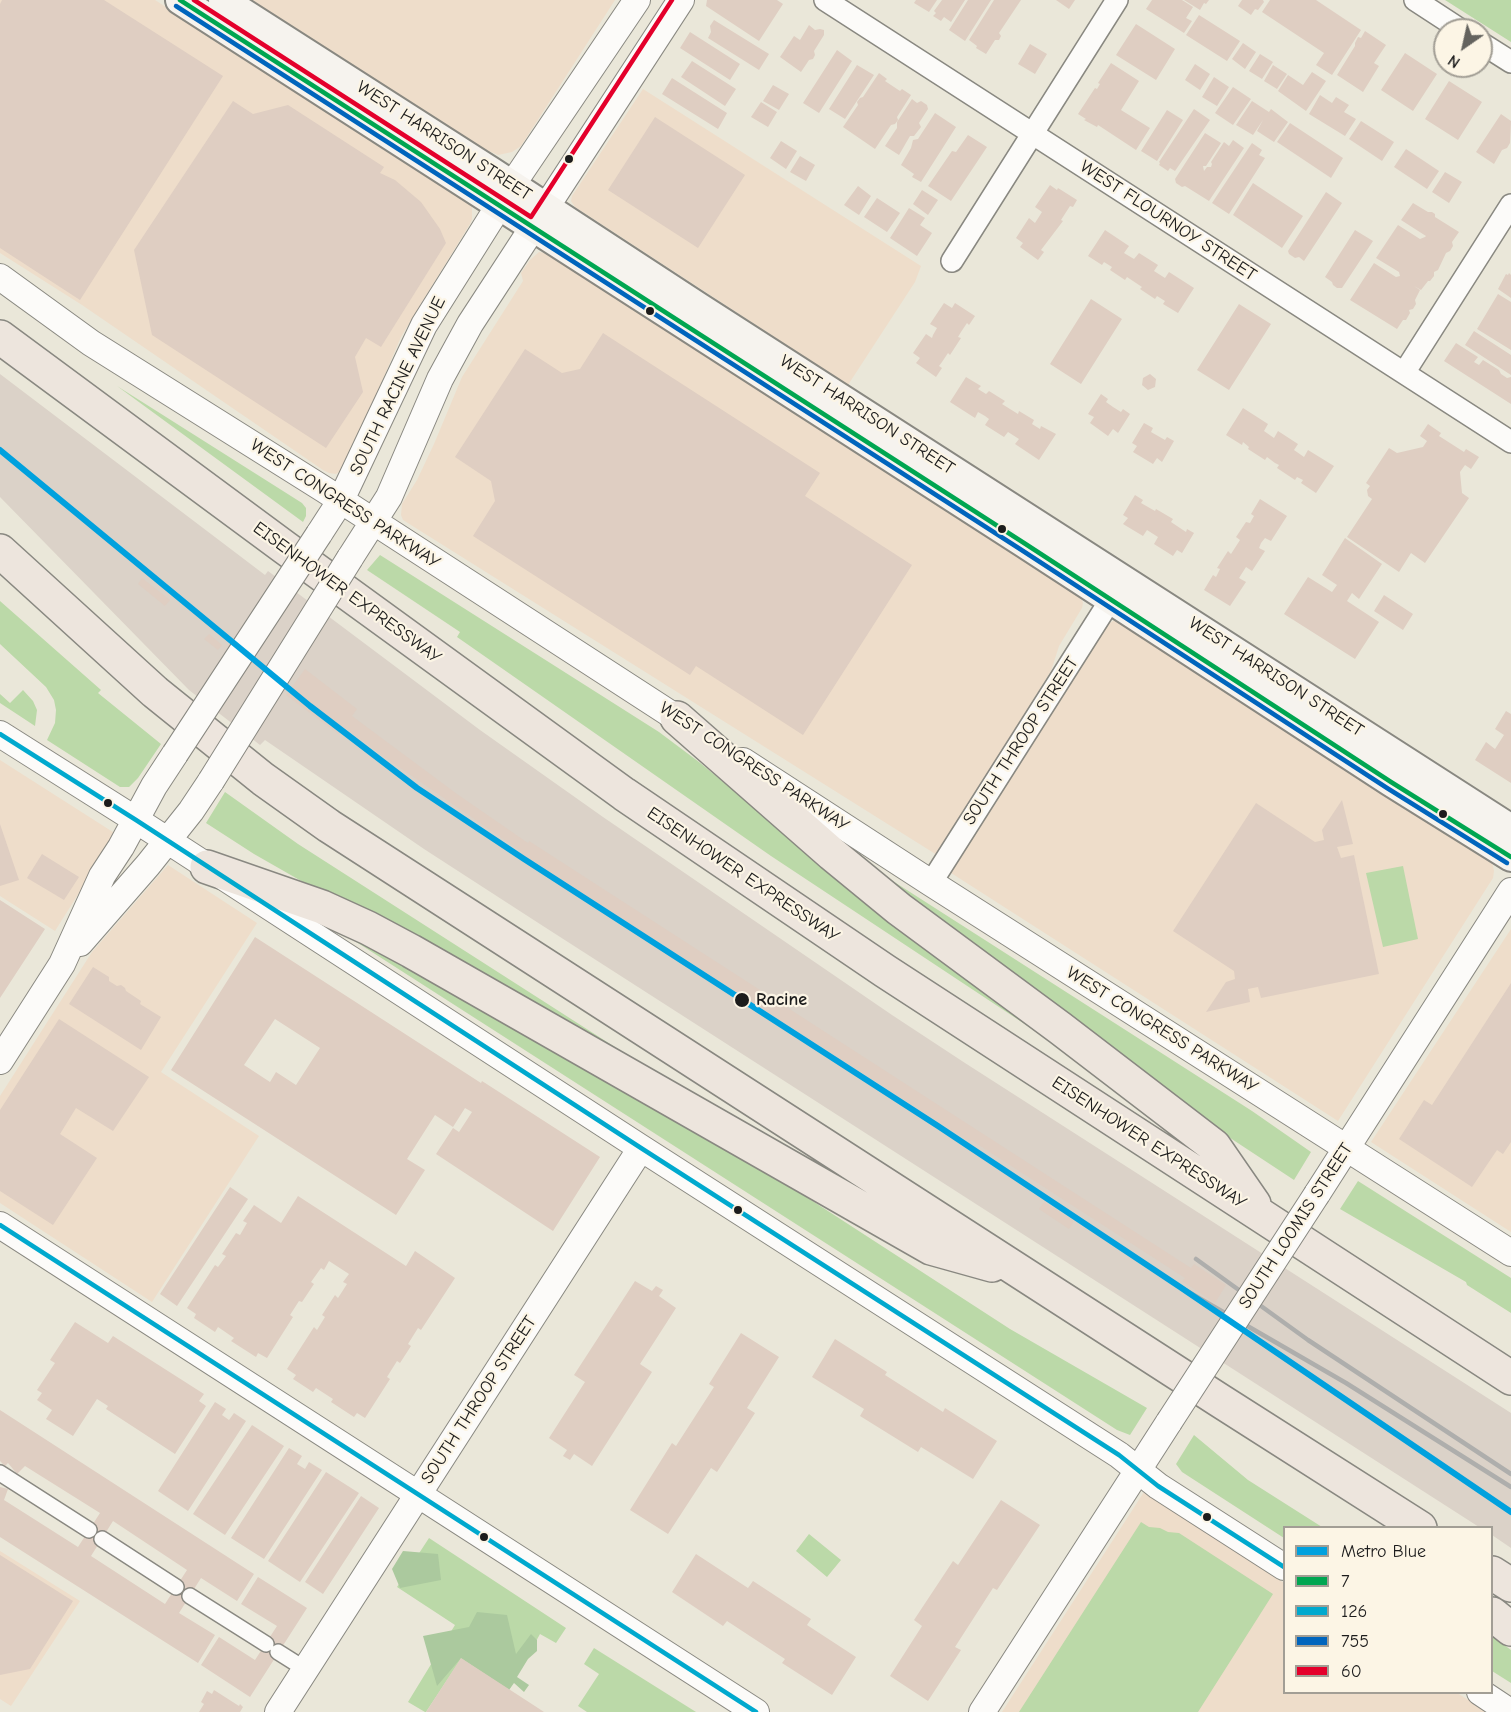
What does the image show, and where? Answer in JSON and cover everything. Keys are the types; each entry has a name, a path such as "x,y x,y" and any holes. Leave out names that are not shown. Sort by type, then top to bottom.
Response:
{"highway":[{"name":"EISENHOWER EXPRESSWAY","path":"0,337 624,794 885,971 1511,1378"},
{"path":"0,551 155,692 263,779 329,826 1418,1526"},
{"path":"677,718 832,854 899,909 1214,1146 1262,1216"},
{"path":"207,867 322,907 411,951 932,1248 1023,1274"},
{"path":"1342,1478 1388,1526"},
{"path":"1493,1574 1511,1586"},
{"path":"1493,1616 1511,1629"}],"main road":[{"name":"WEST HARRISON STREET","path":"180,0 540,217 1111,599 1391,782 1511,857"},
{"name":"WEST HARRISON STREET","path":"223,0 505,195"},
{"name":"WEST HARRISON STREET","path":"540,217 719,320 1511,829"}],"street":[{"name":"SOUTH RACINE AVENUE","path":"0,1061 62,964 102,876 121,847 154,786 341,500 424,325 505,195 637,0"},
{"name":"SOUTH RACINE AVENUE","path":"62,964 191,812 389,497 440,379 458,344 681,0"},
{"name":"WEST FLOURNOY STREET","path":"825,0 1511,442"},
{"path":"952,261 1117,0"},
{"path":"1415,0 1443,18"},
{"path":"1493,51 1511,62"},
{"path":"1404,373 1511,205"},
{"name":"WEST CONGRESS PARKWAY","path":"0,277 91,343 341,500 931,883 1511,1252"},
{"name":"SOUTH THROOP STREET","path":"931,883 1111,599"},
{"path":"0,734 1089,1436 1158,1486 1283,1566"},
{"name":"SOUTH LOOMIS STREET","path":"982,1712 1511,891"},
{"name":"SOUTH THROOP STREET","path":"278,1712 641,1149"},
{"path":"0,1226 756,1712"},
{"path":"0,1473 176,1587"},
{"path":"190,1596 305,1670"},
{"path":"1483,1694 1510,1712"}],"shaded area":[{"path":"0,0 155,0 460,195 472,207 470,224 401,337 347,463 336,474 323,470 82,305 0,253"},
{"path":"248,0 615,0 521,146 512,152 498,155 475,145"},
{"path":"643,89 921,266 915,282 848,385 575,207 571,201 572,196"},
{"path":"539,252 545,253 1081,597 1082,608 1059,646 1051,671 937,855 403,520 402,504 417,480 462,377 523,281 521,273"},
{"path":"0,374 265,575 268,571 480,730 603,817 965,1063 1511,1413 1511,1548 1493,1536 1493,1526 1477,1526 424,849 265,740 260,745 189,690 0,497"},
{"path":"1118,620 1492,862 1493,878 1338,1121 948,871 1108,624"},
{"path":"0,760 116,834 55,931 0,896"},
{"path":"168,865 257,923 161,1072 259,1136 152,1302 0,1203 0,1096 92,952"},
{"path":"1511,929 1511,1232 1371,1142"},
{"path":"1144,1492 1283,1582 1283,1694 1459,1694 1488,1712 1002,1712"},
{"path":"0,1551 80,1601 11,1706 0,1699"}],"green space":[{"path":"1445,0 1511,0 1511,42 1493,31 1493,18 1473,18"},
{"path":"117,386 302,503 306,508 303,522"},
{"path":"380,555 659,732 699,762 865,899 1079,1060 771,856 457,637 460,632 367,570"},
{"path":"0,601 101,690 98,693 161,744 138,778 129,787 120,787 47,740 55,723 54,700 46,687 0,644"},
{"path":"23,690 33,701 37,710 35,726 0,703 0,694 10,703"},
{"path":"225,792 298,844 657,1074 310,886 206,823"},
{"path":"835,844 1252,1111 1311,1152 1294,1180 1212,1126"},
{"path":"1403,866 1418,939 1383,947 1366,873"},
{"path":"349,933 703,1130 1010,1329 1147,1408 1130,1435 1117,1430 347,936"},
{"path":"1358,1181 1511,1278 1511,1313 1467,1285 1466,1282 1340,1209"},
{"path":"1194,1435 1248,1480 1320,1526 1283,1526 1283,1537 1182,1472 1176,1464"},
{"path":"1141,1522 1149,1527 1179,1533 1273,1594 1198,1712 1019,1712"},
{"path":"809,1534 841,1560 827,1577 796,1551"},
{"path":"429,1538 566,1628 556,1643 540,1634 509,1690 461,1659 425,1712 408,1702 455,1625 397,1587"},
{"path":"403,1551 438,1554 441,1580 400,1588 392,1569"},
{"path":"477,1612 507,1615 516,1654 531,1634 537,1640 537,1651 528,1659 517,1677 529,1685 524,1692 514,1683 509,1690 461,1658 437,1686 423,1636 469,1627"},
{"path":"1493,1637 1511,1650 1511,1683 1493,1672"},
{"path":"594,1648 696,1712 587,1712 578,1706 599,1674 584,1664"}],"building":[{"path":"2,0 104,0 223,76 80,300 0,248 0,4"},
{"path":"707,0 777,0 783,4 759,41 706,6"},
{"path":"916,0 937,0 929,12 914,3"},
{"path":"942,0 965,0 951,22 944,17 941,21 933,16"},
{"path":"968,0 991,0 965,41 949,30"},
{"path":"994,0 1021,0 999,33 1001,36 999,40 995,40 986,54 969,40"},
{"path":"1056,0 1075,0 1069,9"},
{"path":"1152,0 1182,0 1193,7 1186,18 1192,21 1184,33 1146,9"},
{"path":"1184,0 1209,0 1200,10"},
{"path":"1242,0 1263,0 1264,2 1251,15 1238,6"},
{"path":"1270,0 1316,0 1361,30 1332,75 1316,65 1324,53 1262,12"},
{"path":"1199,15 1240,41 1227,61 1186,35"},
{"path":"714,20 769,54 759,70 708,38 711,32 710,26"},
{"path":"1136,24 1175,49 1156,80 1116,55"},
{"path":"809,25 815,30 824,30 824,35 814,51 813,59 809,60 801,72 780,57 794,36 800,40"},
{"path":"1365,31 1386,45 1374,63 1379,66 1363,92 1337,75 1358,37 1361,38"},
{"path":"690,32 740,64 730,80 680,48"},
{"path":"1243,43 1256,52 1245,69 1232,59"},
{"path":"1030,44 1047,54 1035,74 1018,64"},
{"path":"837,50 852,61 819,113 803,103"},
{"path":"1405,53 1433,71 1434,78 1413,111 1381,90"},
{"path":"1260,54 1273,62 1262,79 1249,71"},
{"path":"692,61 736,89 725,106 681,77"},
{"path":"1111,63 1139,81 1121,110 1150,128 1136,150 1098,125 1097,127 1084,120 1086,119 1078,114 1095,88 1097,89 1100,84 1098,83"},
{"path":"1195,64 1210,74 1200,90 1185,80"},
{"path":"857,65 874,75 845,119 829,109"},
{"path":"1273,65 1287,74 1277,89 1264,81"},
{"path":"1312,72 1326,81 1306,111 1278,91 1288,75 1303,85"},
{"path":"879,73 887,79 885,81 911,95 897,117 898,120 891,125 875,149 843,127 858,105 857,102"},
{"path":"1214,77 1229,87 1217,106 1202,97"},
{"path":"672,78 727,113 718,129 662,94"},
{"path":"1449,81 1482,102 1458,140 1425,119"},
{"path":"773,85 789,94 779,110 763,101"},
{"path":"1233,87 1251,99 1233,125 1215,113"},
{"path":"1320,95 1332,103 1336,97 1349,105 1344,112 1356,119 1345,136 1309,114"},
{"path":"912,99 917,103 921,101 927,105 928,109 919,123 921,127 914,136 910,136 899,155 885,146"},
{"path":"233,101 253,114 288,105 384,167 380,173 395,180 421,202 440,229 446,243 381,347 366,338 355,357 363,392 326,448 152,335 134,250"},
{"path":"1252,101 1269,112 1271,109 1288,122 1274,142 1257,131 1263,120 1253,135 1236,125"},
{"path":"761,102 777,112 768,127 751,117"},
{"path":"1194,109 1210,120 1175,171 1170,168 1168,171 1159,165 1159,162"},
{"path":"1167,110 1183,120 1157,161 1141,151"},
{"path":"935,113 956,127 921,182 912,177 914,174 901,165 913,140 918,139"},
{"path":"1501,114 1511,121 1510,143 1502,150 1494,164 1476,152"},
{"path":"655,117 745,175 698,248 608,190"},
{"path":"1361,121 1394,142 1382,161 1349,139"},
{"path":"1290,123 1343,158 1331,178 1277,142"},
{"path":"1205,133 1221,143 1206,166 1203,166 1204,171 1207,167 1211,167 1211,162 1224,142 1229,146 1233,140 1244,148 1209,201 1185,186 1182,187 1176,183 1175,179"},
{"path":"968,135 987,147 951,201 928,186 952,151 956,152"},
{"path":"781,141 797,151 786,169 770,158"},
{"path":"1252,143 1262,150 1259,155 1265,158 1229,214 1212,203"},
{"path":"1406,149 1439,171 1427,189 1394,167"},
{"path":"800,156 815,165 806,181 790,172"},
{"path":"1445,172 1462,182 1449,203 1432,192"},
{"path":"1253,183 1303,216 1282,248 1233,215"},
{"path":"1050,185 1077,200 1073,207 1070,206 1061,220 1063,221 1041,250 1044,252 1038,260 1020,247 1023,243 1016,238 1029,218 1035,223 1042,212 1035,207"},
{"path":"858,186 871,196 859,215 844,205"},
{"path":"922,190 938,200 928,215 913,204"},
{"path":"1326,192 1342,203 1304,261 1299,257 1295,258 1288,251"},
{"path":"877,198 900,213 887,232 864,217"},
{"path":"1413,203 1432,212 1435,217 1459,232 1452,242 1453,246 1446,253 1430,281 1421,290 1414,286 1420,290 1415,300 1416,304 1413,309 1409,310 1410,313 1406,320 1403,320 1397,329 1350,300 1374,263 1396,277 1400,276 1399,272 1376,258 1398,225 1420,239 1426,236 1401,220"},
{"path":"909,208 925,218 920,225 932,233 917,256 890,238"},
{"path":"1105,230 1129,246 1124,253 1134,259 1139,253 1158,265 1154,271 1165,278 1169,272 1194,288 1178,313 1163,304 1165,301 1157,296 1155,299 1127,277 1125,280 1110,270 1112,267 1104,262 1102,265 1088,256"},
{"path":"1355,230 1373,241 1342,288 1337,288 1325,277"},
{"path":"1506,274 1511,275 1511,298 1498,289"},
{"path":"1498,294 1511,302 1511,350 1477,329"},
{"path":"1091,299 1122,319 1081,384 1050,364"},
{"path":"944,303 952,308 955,303 975,316 961,332 958,337 961,338 950,355 948,353 939,366 942,368 936,377 916,363 920,358 913,353 926,334 932,338 937,328 930,324"},
{"path":"1239,304 1271,324 1229,390 1197,370"},
{"path":"1474,331 1511,355 1511,375 1465,345"},
{"path":"603,333 820,473 805,496 912,565 803,735 696,666 690,675 473,536 495,501 491,481 455,457 525,349 562,373 580,369"},
{"path":"1456,343 1478,357 1474,362 1479,365 1483,360 1507,378 1511,377 1511,404 1444,361"},
{"path":"1150,374 1156,379 1155,387 1148,390 1142,385 1143,378"},
{"path":"966,377 981,386 978,389 986,394 989,391 1005,401 1002,404 1034,420 1032,424 1056,434 1039,460 1015,444 1019,439 1008,432 1004,437 985,425 989,419 985,416 978,412 975,418 950,402"},
{"path":"1101,394 1113,407 1121,412 1123,409 1130,414 1118,433 1113,429 1108,436 1090,423 1094,417 1088,414"},
{"path":"1243,408 1268,424 1264,431 1274,438 1278,431 1298,444 1294,450 1304,457 1308,450 1334,466 1316,493 1301,483 1303,480 1297,477 1295,480 1277,468 1279,465 1267,457 1265,460 1248,449 1249,447 1243,442 1242,445 1226,435"},
{"path":"1144,423 1153,428 1151,432 1165,440 1167,437 1174,441 1162,462 1157,458 1153,464 1133,452 1137,446 1132,443"},
{"path":"1428,424 1441,433 1439,436 1464,452 1466,449 1479,457 1471,469 1465,465 1460,472 1462,493 1469,498 1425,563 1411,553 1399,572 1347,537 1372,499 1368,496 1367,490 1370,486 1366,483 1389,448 1397,453 1423,447 1427,441 1420,436"},
{"path":"1135,495 1143,500 1141,503 1173,519 1171,522 1186,532 1187,529 1194,533 1182,553 1177,550 1173,556 1154,544 1158,537 1147,530 1143,536 1123,524 1128,518 1123,515"},
{"path":"1260,499 1287,516 1271,541 1265,538 1261,543 1259,548 1265,551 1252,571 1246,567 1239,578 1246,582 1230,606 1204,590 1213,575 1216,577 1220,569 1217,568 1228,551 1231,554 1240,540 1236,537 1246,522 1250,523 1254,516 1251,514"},
{"path":"1345,538 1382,564 1359,599 1352,593 1347,601 1379,622 1355,659 1284,614 1308,577 1332,592 1337,585 1322,575"},
{"path":"142,578 170,600 165,606 138,584"},
{"path":"1384,595 1413,614 1403,630 1374,611"},
{"path":"209,634 222,645 218,650 204,639"},
{"path":"305,669 357,709 352,716 457,794 528,843 529,841 1191,1268 1194,1264 1226,1285 1215,1303 1182,1281 1185,1278 521,854 522,852 344,727 338,734 286,695"},
{"path":"1506,711 1511,714 1511,783 1475,760 1486,742 1495,749 1504,735 1495,729"},
{"path":"1342,800 1353,844 1337,847 1341,858 1354,855 1379,974 1261,998 1258,987 1248,989 1250,1002 1206,1012 1226,982 1235,979 1234,971 1173,931 1256,803 1315,842 1324,840 1322,830"},
{"path":"0,824 19,880 0,886"},
{"path":"42,854 79,877 64,900 27,878"},
{"path":"0,900 45,929 0,998"},
{"path":"255,937 600,1157 553,1231 436,1154 453,1128 459,1132 472,1112 465,1108 453,1127 435,1115 407,1159 425,1170 396,1215 171,1070","holes":["275,1019 320,1048 296,1085 276,1072 270,1082 244,1065"]},
{"path":"93,967 109,977 109,981 117,986 121,985 141,1001 140,1004 161,1017 141,1050 69,1004"},
{"path":"1511,983 1511,1142 1503,1154 1497,1150 1472,1187 1399,1139 1424,1100 1432,1105"},
{"path":"59,1019 149,1077 113,1131 76,1108 60,1134 97,1158 53,1225 0,1191 0,1110"},
{"path":"230,1187 248,1199 177,1306 160,1294"},
{"path":"298,1196 406,1266 415,1251 455,1278 421,1330 418,1328 408,1344 411,1346 400,1363 397,1361 387,1377 390,1379 365,1418 357,1413 354,1417 331,1402 333,1399 316,1388 313,1392 293,1379 296,1375 287,1369 314,1327 317,1330 325,1317 322,1315 335,1295 338,1298 347,1284 343,1282 349,1274 329,1261 324,1270 321,1268 311,1282 314,1284 290,1315 293,1317 267,1358 258,1353 256,1357 231,1341 234,1338 218,1327 215,1332 194,1318 196,1314 187,1308 215,1265 218,1267 226,1256 222,1254 236,1233 240,1235 247,1223 243,1221 254,1205 281,1223"},
{"path":"1044,1202 1074,1221 1069,1229 1039,1209"},
{"path":"635,1281 652,1291 656,1286 663,1290 659,1296 676,1308 640,1364 652,1372 592,1466 574,1454 570,1460 563,1456 567,1450 549,1438 585,1382 574,1375"},
{"path":"75,1322 108,1343 113,1336 204,1394 199,1401 206,1406 175,1454 106,1409 108,1406 97,1399 73,1436 46,1419 52,1410 37,1400 42,1393 37,1390 55,1363 50,1360"},
{"path":"741,1333 779,1357 747,1408 755,1413 717,1472 711,1468 668,1534 630,1510 672,1443 676,1446 714,1387 709,1384"},
{"path":"835,1339 887,1372 885,1375 943,1412 945,1408 997,1441 973,1479 921,1447 918,1452 860,1416 864,1409 812,1377"},
{"path":"215,1402 226,1409 222,1415 229,1420 234,1413 246,1421 188,1511 158,1491"},
{"path":"0,1410 254,1574 237,1601 201,1578 179,1613 215,1635 198,1663 0,1537 0,1487 8,1489 4,1500 78,1547 100,1513 25,1466 17,1474 8,1463 5,1466 0,1461","holes":["113,1521 187,1570 165,1604 91,1556"]},
{"path":"252,1425 284,1446 225,1535 193,1514"},
{"path":"289,1448 302,1456 297,1464 305,1469 309,1462 322,1470 264,1559 231,1538"},
{"path":"326,1472 359,1493 300,1582 268,1561"},
{"path":"361,1496 379,1508 323,1594 305,1582"},
{"path":"1001,1500 1040,1525 997,1590 993,1588 955,1647 961,1650 928,1701 890,1676 922,1626 914,1620 953,1561 958,1565"},
{"path":"696,1554 748,1588 753,1581 811,1619 807,1625 856,1657 832,1695 782,1663 785,1659 727,1621 723,1626 672,1592"},
{"path":"0,1555 73,1601 30,1669 0,1675"},
{"path":"258,1577 307,1608 250,1697 201,1665 219,1637 255,1660 277,1626 241,1604"},
{"path":"461,1658 538,1708 544,1712 426,1712"},
{"path":"214,1690 239,1706 240,1704 243,1707 240,1712 199,1712 204,1704 201,1702 207,1691 212,1694"}],"railway":[{"path":"1196,1259 1308,1340 1511,1474"},
{"path":"1180,1287 1346,1383 1511,1487"}],"metro line":[{"name":"Blue","path":"0,450 310,706 417,788 938,1126 1511,1512"}],"transit line":[{"name":"7","path":"180,0 1391,782 1511,857"},
{"name":"60","path":"194,0 531,217 672,0"},
{"name":"755","path":"176,6 1387,788 1507,863"},
{"name":"126","path":"0,734 1119,1455 1158,1486 1283,1566"},
{"name":"126","path":"0,1225 756,1712"}],"place":[{"name":"Racine","path":"742,1000"}]}
